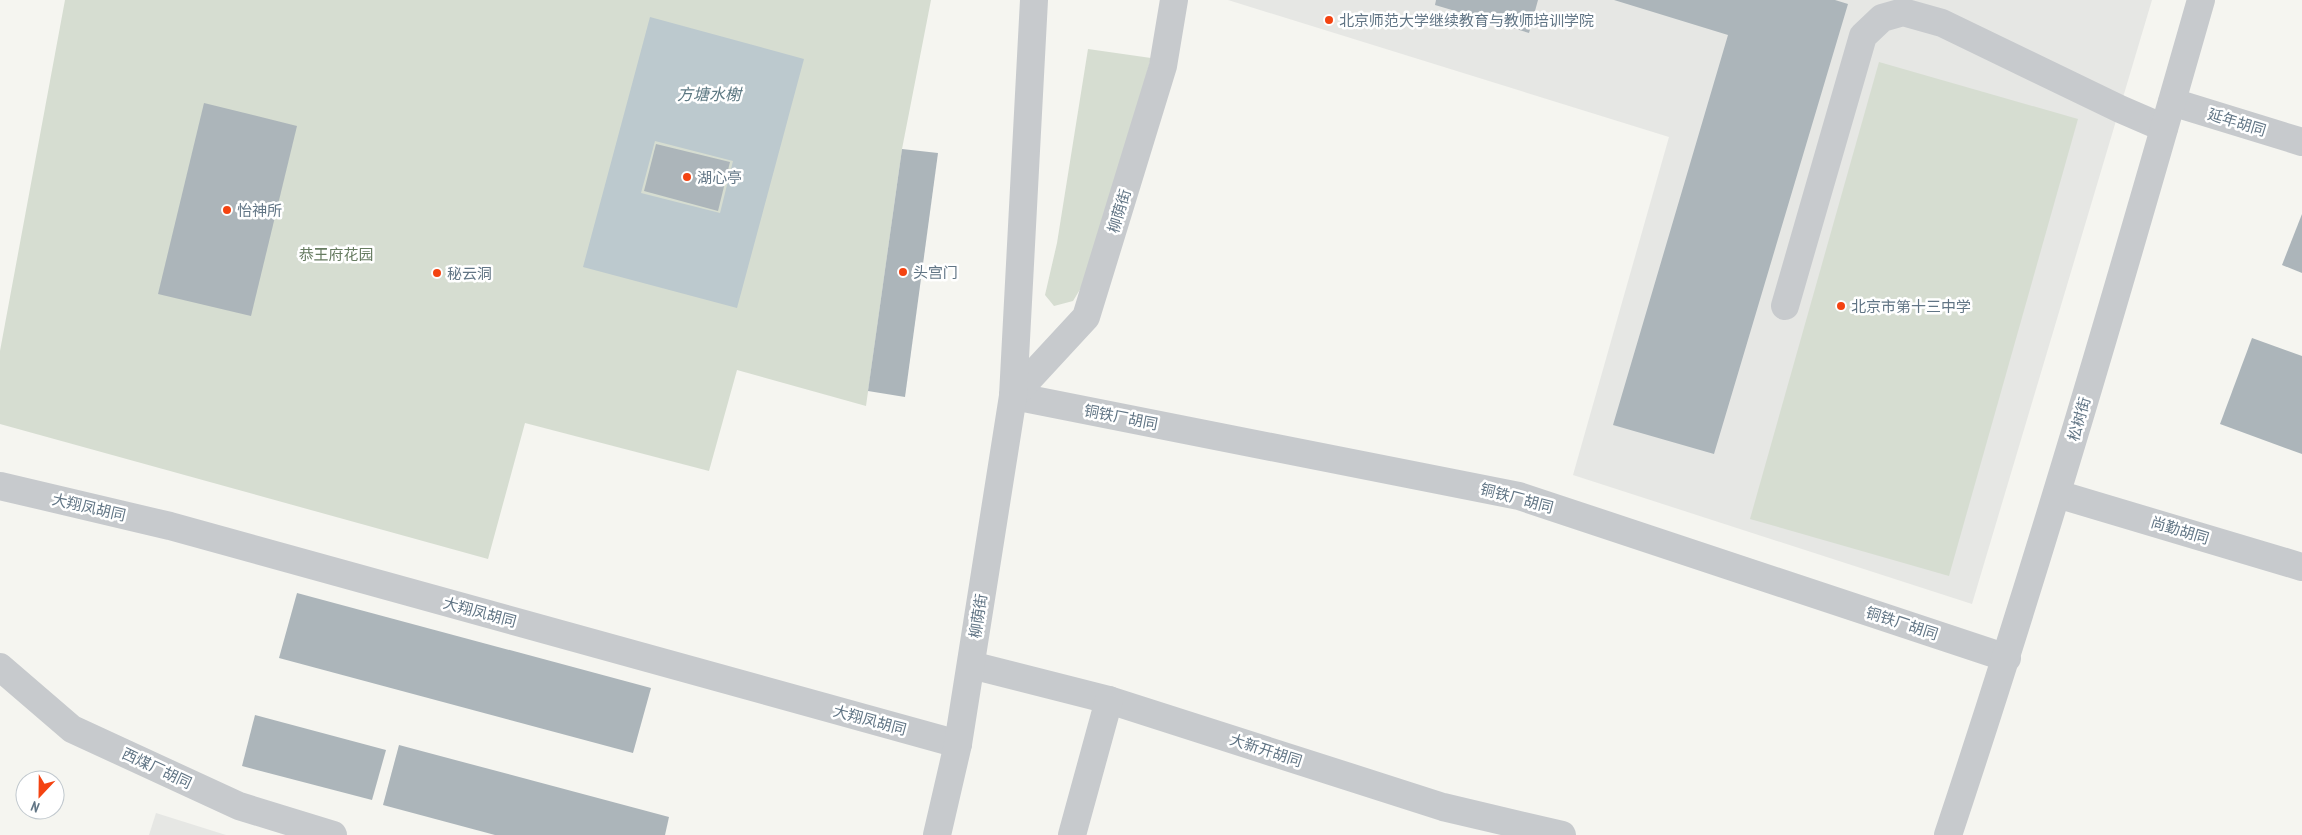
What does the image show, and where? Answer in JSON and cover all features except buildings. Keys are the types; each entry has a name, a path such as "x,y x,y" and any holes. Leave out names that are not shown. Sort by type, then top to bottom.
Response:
{"street":[{"name":"柳荫街","path":"937,835 958,744 1013,396 1034,0"},
{"name":"柳荫街","path":"1013,396 1086,317 1163,66 1174,0"},
{"name":"松树街","path":"1948,835 2007,658 2057,494 2201,0"},
{"path":"1785,306 1863,36 1882,18 1904,12 1942,23 2164,128"},
{"name":"延年胡同","path":"2172,102 2302,142"},
{"name":"铜铁厂胡同","path":"1013,396 1519,496 2007,658"},
{"name":"大翔凤胡同","path":"0,486 170,526 958,744"},
{"name":"尚勤胡同","path":"2057,494 2302,567"},
{"name":"大新开胡同","path":"971,665 1109,700 1443,807 1562,835"},
{"name":"西煤厂胡同","path":"0,667 72,729 239,806 333,835"},
{"path":"1072,835 1109,700"}],"shaded area":[{"name":"北京市第十三中学","path":"1228,0 2152,0 1972,604 1573,475 1669,137"},
{"path":"156,813 226,835 149,835"}],"green space":[{"name":"恭王府花园","path":"65,0 931,0 902,149 866,406 737,370 709,471 525,423 488,559 0,424 0,351"},
{"path":"1088,49 1151,58 1093,268 1073,301 1054,306 1045,295 1057,243"},
{"path":"1879,62 2078,119 1949,576 1750,519"}],"water":[{"name":"方塘水榭","path":"650,17 804,59 737,308 583,267","holes":["655,141 733,161 720,213 641,193"]}],"place":[{"name":"北京师范大学继续教育与教师培训学院","path":"1329,20"},
{"name":"湖心亭","path":"687,177"},
{"name":"怡神所","path":"227,210"},
{"name":"头宫门","path":"903,272"},
{"name":"秘云洞","path":"437,273"},
{"name":"北京市第十三中学","path":"1841,306"}]}
